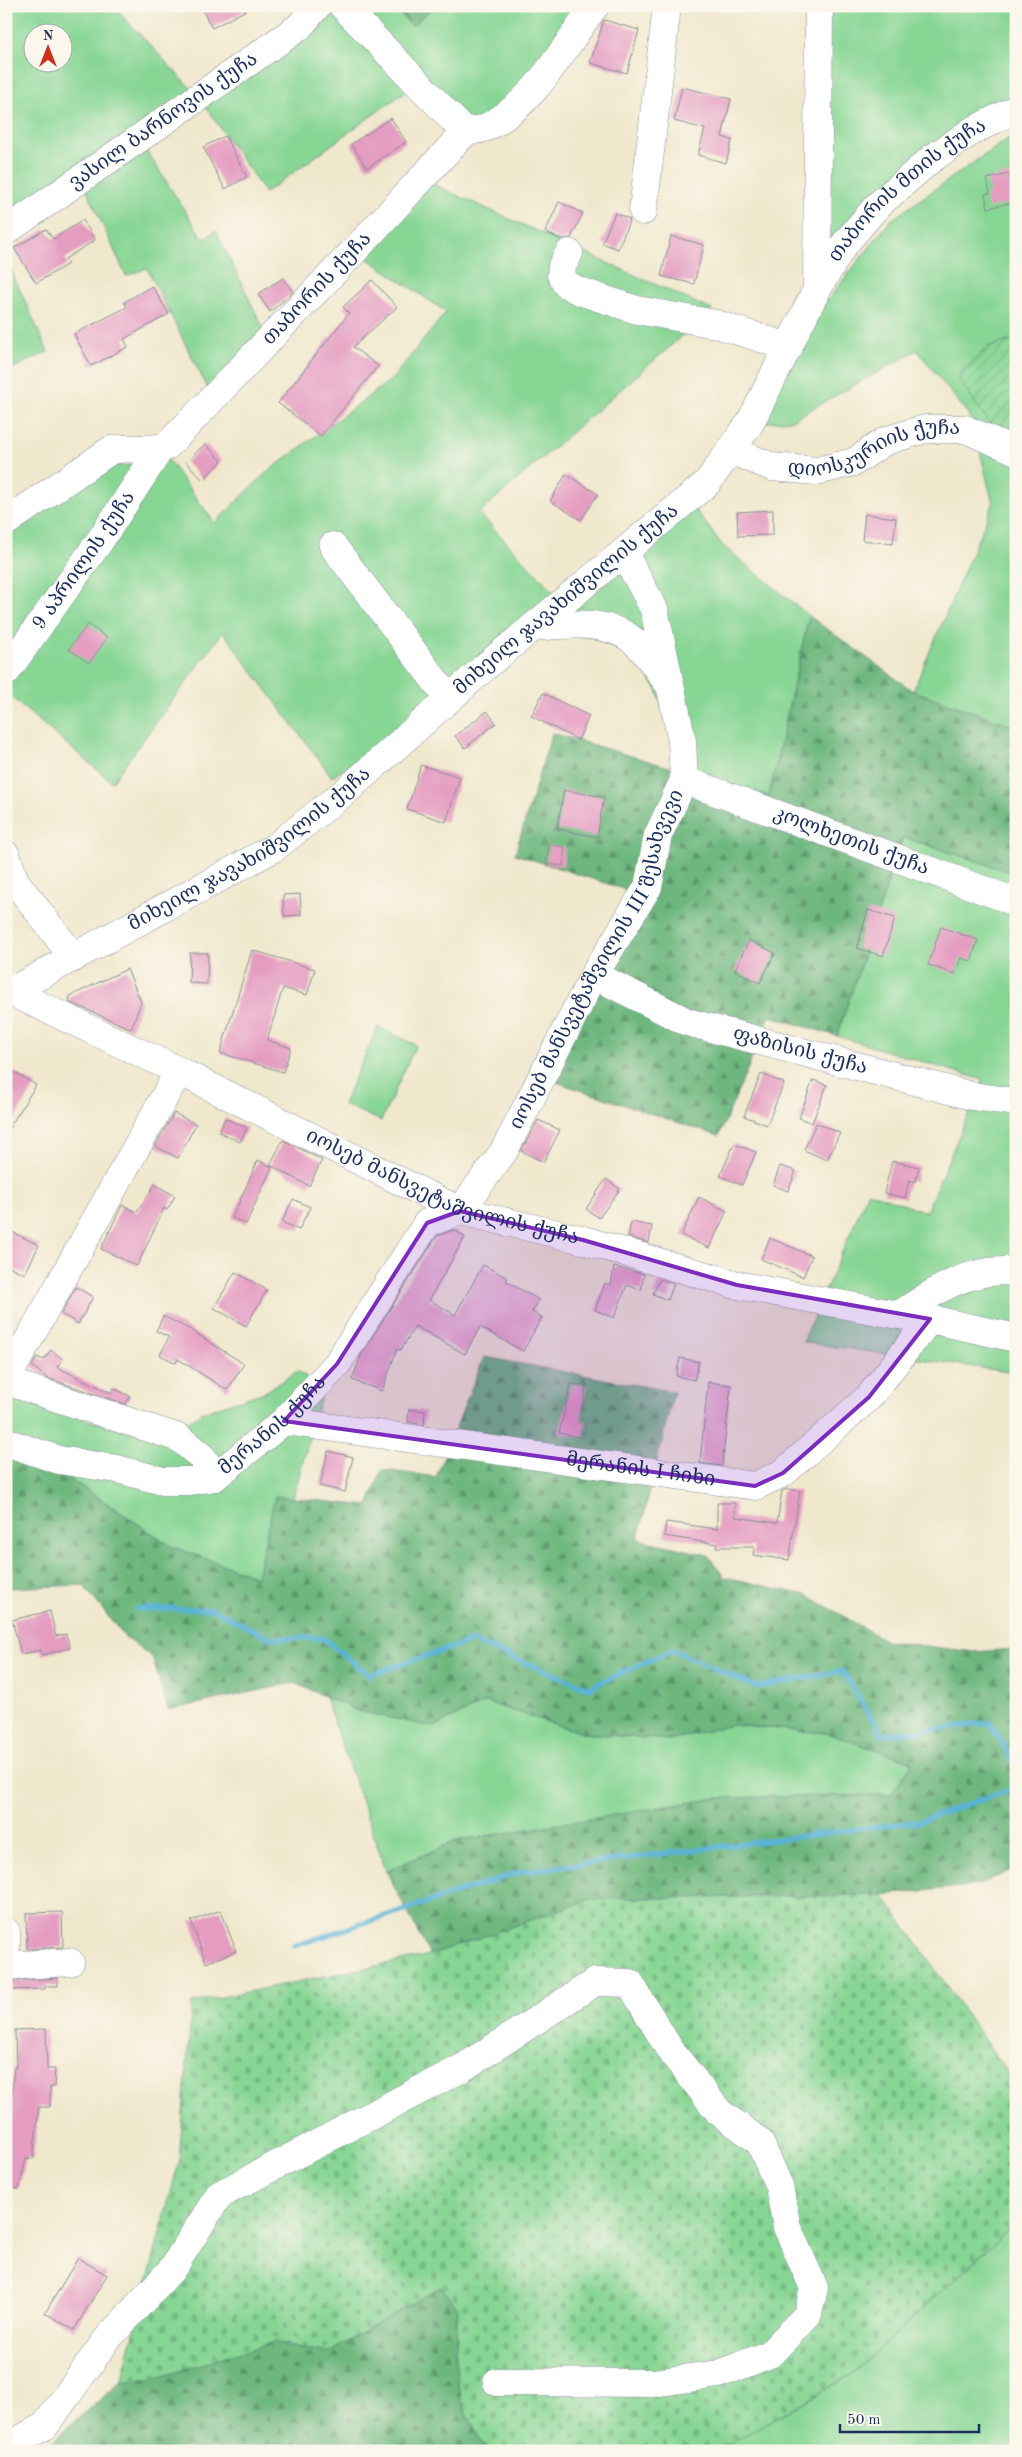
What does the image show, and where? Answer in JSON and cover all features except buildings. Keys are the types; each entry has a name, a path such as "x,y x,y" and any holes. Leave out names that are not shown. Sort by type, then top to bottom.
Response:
{"street":[{"name":"ვასილ ბარნოვის ქუჩა","path":"6,231 299,27 317,6"},
{"path":"343,6 465,132 487,127 522,103 556,62 595,6"},
{"path":"643,211 667,6"},
{"name":"მიხეილ ჯავახიშვილის ქუჩა","path":"9,993 274,848 346,791 533,627 707,483 750,423 818,289 819,6"},
{"name":"თაბორის მთის ქუჩა","path":"818,289 842,247 877,206 930,160 972,131 1016,109"},
{"name":"თაბორის ქუჩა","path":"160,449 167,446 275,334 465,132"},
{"path":"569,253 562,266 561,275 566,284 579,291 637,310 716,324 789,347"},
{"name":"დიოსკურიის ქუჩა","path":"731,450 772,467 816,471 854,462 886,441 925,429 965,429 1016,451"},
{"path":"6,522 111,450 124,447 160,449"},
{"name":"9 აპრილის ქუჩა","path":"6,672 99,542 160,449"},
{"path":"333,546 449,699"},
{"name":"იოსებ მანსვეტაშვილის III შესახვევი","path":"460,1210 504,1151 594,975 648,887 658,836 684,780 682,741 654,609 624,553"},
{"path":"533,627 568,623 609,628 634,641 670,685"},
{"name":"კოლხეთის ქუჩა","path":"684,780 1016,902"},
{"path":"6,856 15,881 74,958"},
{"name":"ფაზისის ქუჩა","path":"594,975 686,1022 972,1096 1016,1102"},
{"name":"იოსებ მანსვეტაშვილის ქუჩა","path":"9,993 179,1071 460,1210 583,1240 736,1285 930,1319 1016,1338"},
{"path":"179,1071 6,1381 179,1438 203,1458 215,1477"},
{"name":"მერანის ქუჩა","path":"6,1442 59,1460 117,1469 163,1481 190,1481 215,1477 284,1422 337,1364 427,1224 460,1210"},
{"path":"899,1315 937,1289 962,1279 1003,1270 1016,1272"},
{"name":"მერანის I ჩიხი","path":"284,1422 755,1486 783,1473 869,1396 930,1319"},
{"path":"6,1932 6,1948"},
{"path":"6,1966 70,1962"},
{"path":"6,2447 45,2426 108,2338 172,2269 220,2195 464,2067 596,1982 630,1983 670,2050 719,2112 759,2141 779,2186 787,2227 814,2288 808,2314 770,2354 719,2374 653,2384 497,2382"}],"highlighted area":[{"path":"460,1211 583,1240 737,1285 930,1319 869,1397 783,1473 755,1486 284,1421 337,1364 427,1223"}],"green space":[{"path":"6,6 113,6 199,97 139,139 203,239 216,231 269,340 213,399 147,268 126,276 81,177 6,231"},
{"path":"317,6 392,6 412,25 434,6 568,6 583,22 556,62 465,132 417,83 265,193 199,97"},
{"path":"392,6 434,6 412,26"},
{"path":"819,6 1016,6 1016,109 930,160 817,289"},
{"path":"1016,136 1016,339 988,347 1016,440 1016,727 913,691 993,504 972,419 917,350 792,420 761,423 814,317 891,220 1006,140"},
{"path":"421,179 712,310 479,513 563,602 449,699 332,777 223,632 112,782 6,693 6,684 160,449 215,523 266,473 392,379 446,312 355,250"},
{"path":"6,259 48,352 6,371"},
{"path":"1016,339 1016,440 999,437 957,377 988,347"},
{"path":"142,465 6,661 6,533 101,466"},
{"path":"693,507 722,545 809,616 769,796 676,769 674,744 657,690 634,658 595,638 550,632"},
{"path":"809,616 913,691 1016,727 1016,874 903,837 837,1036 770,1016 719,1136 550,1080 639,894 515,854 552,733 769,796"},
{"path":"903,837 1016,874 1016,1373 803,1342 868,1192 926,1212 983,1080 837,1036"},
{"path":"378,1027 416,1045 381,1121 343,1104"},
{"path":"484,1357 674,1392 638,1539 708,1555 724,1577 807,1595 886,1641 974,1652 1016,1649 1016,1868 979,1885 883,1895 592,1899 430,1955 386,1871 456,1841 718,1798 891,1795 913,1762 826,1733 732,1725 670,1740 582,1733 486,1702 433,1727 359,1711 294,1683 168,1710 152,1657 124,1636 83,1585 6,1588 6,1452 50,1466 171,1546 257,1577 275,1496 368,1506 382,1470 436,1477"},
{"path":"298,1371 323,1389 293,1498 275,1497 257,1577 171,1546 51,1466 6,1452 6,1391 33,1405 160,1440 203,1412 265,1392"},
{"path":"325,1697 359,1711 433,1727 486,1702 582,1733 670,1740 731,1725 826,1733 913,1762 891,1795 718,1798 456,1841 386,1871"},
{"path":"883,1895 1016,2085 1016,2223 851,2375 717,2451 485,2451 460,2398 455,2358 458,2308 441,2286 328,2353 274,2342 159,2377 121,2382 179,2161 192,2003 430,1955 592,1899"},
{"path":"1016,2223 1016,2451 717,2451 851,2375"},
{"path":"441,2286 458,2308 455,2358 460,2398 485,2451 53,2451 47,2445 121,2382 159,2377 274,2342 328,2353"}],"waterway":[{"path":"137,1609 212,1609 270,1638 323,1638 369,1675 471,1641 588,1688 673,1650 756,1687 842,1671 882,1735 990,1723 1016,1767"},
{"path":"294,1946 520,1872 921,1821 1016,1787"}]}
